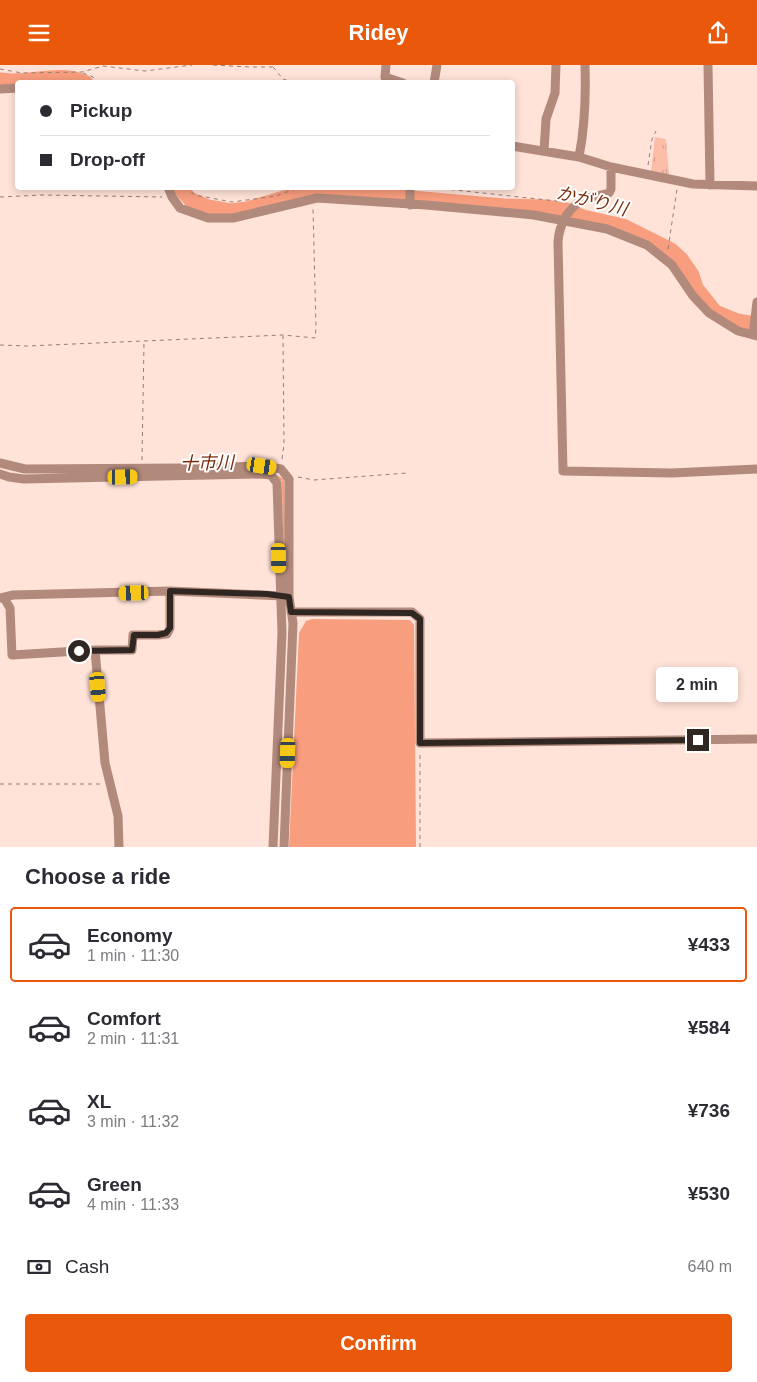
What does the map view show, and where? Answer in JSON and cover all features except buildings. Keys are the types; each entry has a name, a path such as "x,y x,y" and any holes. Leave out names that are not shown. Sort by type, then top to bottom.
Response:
{"street":[{"path":"386,65 385,77 394,80"},
{"path":"434,80 437,65"},
{"path":"544,151 546,119 555,93 556,65"},
{"path":"579,157 584,133 585,65"},
{"path":"708,65 710,185"},
{"path":"0,89 15,88"},
{"path":"515,146 579,157 612,167 678,181 710,185 757,186"},
{"path":"612,167 611,189 609,193 587,198 576,204 559,228 563,471 672,473 757,469"},
{"path":"169,190 180,208 208,217 233,217 312,199 534,215 607,229 647,245 672,265 693,296 709,313 738,331 755,336 757,302"},
{"path":"410,190 410,205"},
{"path":"0,463 26,469 262,466 283,471 289,479 272,847"},
{"path":"0,474 24,479 271,475 277,483 284,596 291,612 293,623 284,847"},
{"path":"170,591 170,628 166,633 158,635 134,635 132,650 95,650 12,655 10,608 2,598 13,595 170,591 284,596"},
{"path":"291,612 412,613 420,619 420,743 757,739"},
{"path":"95,650 105,763 118,816 119,847"}],"path":[{"path":"0,69 22,73 82,72 103,67 145,71 192,65"},
{"path":"213,65 273,66 286,80"},
{"path":"82,72 96,80"},
{"path":"646,174 652,139 656,131"},
{"path":"668,244 678,181"},
{"path":"189,190 195,195 232,202 276,196 293,190"},
{"path":"458,190 550,199 576,204"},
{"path":"0,197 42,195 172,197"},
{"path":"0,345 27,346 283,335 315,337 315,264 312,199"},
{"path":"283,335 283,471 314,480 407,473"},
{"path":"142,469 144,341"},
{"path":"420,743 420,847"},
{"path":"0,784 110,784"}],"green space":[{"path":"655,137 666,139 669,175 651,171"}],"shaded area":[{"path":"312,619 410,620 414,625 416,847 289,847 299,633 306,621"}],"waterway":[{"name":"かがり川","path":"33,80 55,78 78,80"},
{"name":"かがり川","path":"0,80 15,81"},
{"name":"かがり川","path":"182,190 190,199 208,207 231,211 247,209 301,193 331,191 566,210 583,217 623,226 671,250 681,259 692,275 696,288 715,312 737,321 757,324"},
{"name":"十市川","path":"276,476 283,480 285,578"}],"route":[{"path":"79,651 132,650 134,635 166,633 170,628 170,591 267,594 289,597 291,612 412,613 420,619 420,743 698,740"}]}
